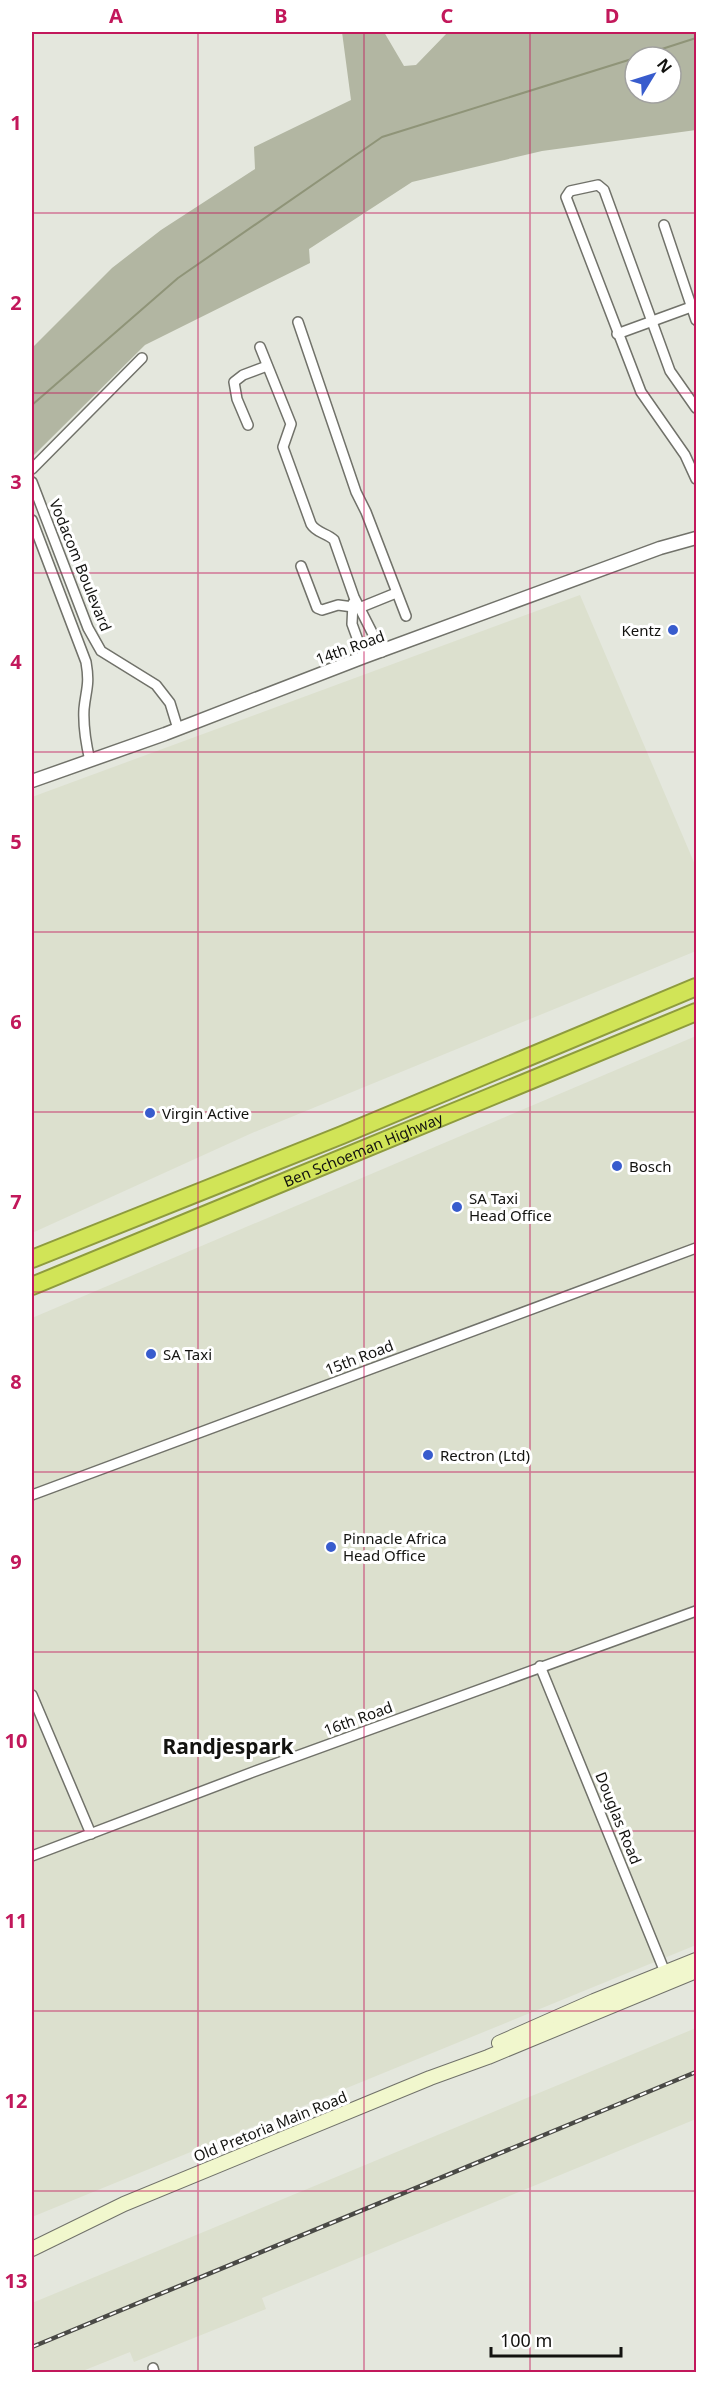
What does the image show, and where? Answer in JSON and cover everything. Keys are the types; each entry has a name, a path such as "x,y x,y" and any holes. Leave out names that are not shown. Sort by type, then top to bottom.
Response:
{"highway":[{"name":"Ben Schoeman Highway","path":"32,1259 342,1135 696,987"},
{"name":"Ben Schoeman Highway","path":"32,1286 696,1012"}],"main road":[{"name":"Old Pretoria Main Road","path":"667,1977 696,1960"},
{"name":"Old Pretoria Main Road","path":"32,2249 123,2204 430,2078 456,2063 542,2023 667,1977 696,1971"},
{"name":"Old Pretoria Main Road","path":"32,2239 123,2204"}],"street":[{"path":"696,408 670,371 604,190 598,185 570,191 566,197 641,392 685,455 696,479"},
{"path":"664,225 695,305 696,320"},
{"path":"617,334 695,305"},
{"path":"298,322 356,492 406,616"},
{"path":"260,347 291,424 283,447 311,524 316,530 334,540 355,604 382,652"},
{"path":"32,469 142,358"},
{"path":"248,425 237,399 234,382 243,375 267,366"},
{"name":"Vodacom Boulevard","path":"32,482 88,628 96,643 101,651 156,685 170,704 178,729"},
{"name":"Vodacom Boulevard","path":"32,520 86,662 89,680 84,708 85,736 90,761"},
{"name":"14th Road","path":"679,542 696,532"},
{"name":"14th Road","path":"32,781 178,729 364,657 679,542 696,538"},
{"path":"301,566 317,608 322,610 396,593"},
{"path":"355,604 352,624 364,657"},
{"name":"15th Road","path":"32,1495 696,1248"},
{"name":"16th Road","path":"32,1856 540,1666 696,1611"},
{"name":"Douglas Road","path":"540,1666 667,1977"},
{"path":"32,1695 91,1834"}],"shaded area":[{"path":"342,32 384,32 404,66 416,65 448,32 696,32 696,130 542,151 412,182 309,249 310,263 145,345 32,457 32,348 112,268 161,230 255,169 254,147 351,100"},
{"path":"580,595 696,867 696,951 252,1133 32,1233 32,797"},
{"path":"696,1036 696,1945 32,2217 32,1318"},
{"path":"696,2028 696,2119 262,2298 266,2309 134,2362 130,2352 80,2372 32,2372 32,2303"}],"waterway":[{"path":"674,45 696,38"},
{"path":"32,405 178,278 382,137 623,62"}],"railway":[{"path":"32,2347 696,2072"}],"place":[{"name":"Kentz","path":"673,630"},
{"name":"Virgin Active","path":"150,1113"},
{"name":"Bosch","path":"617,1166"},
{"name":"SA Taxi Head Office","path":"457,1207"},
{"name":"SA Taxi","path":"151,1354"},
{"name":"Rectron (Ltd)","path":"428,1455"},
{"name":"Pinnacle Africa Head Office","path":"331,1547"}],"district":[{"name":"Randjespark","path":"228,1746"}]}
